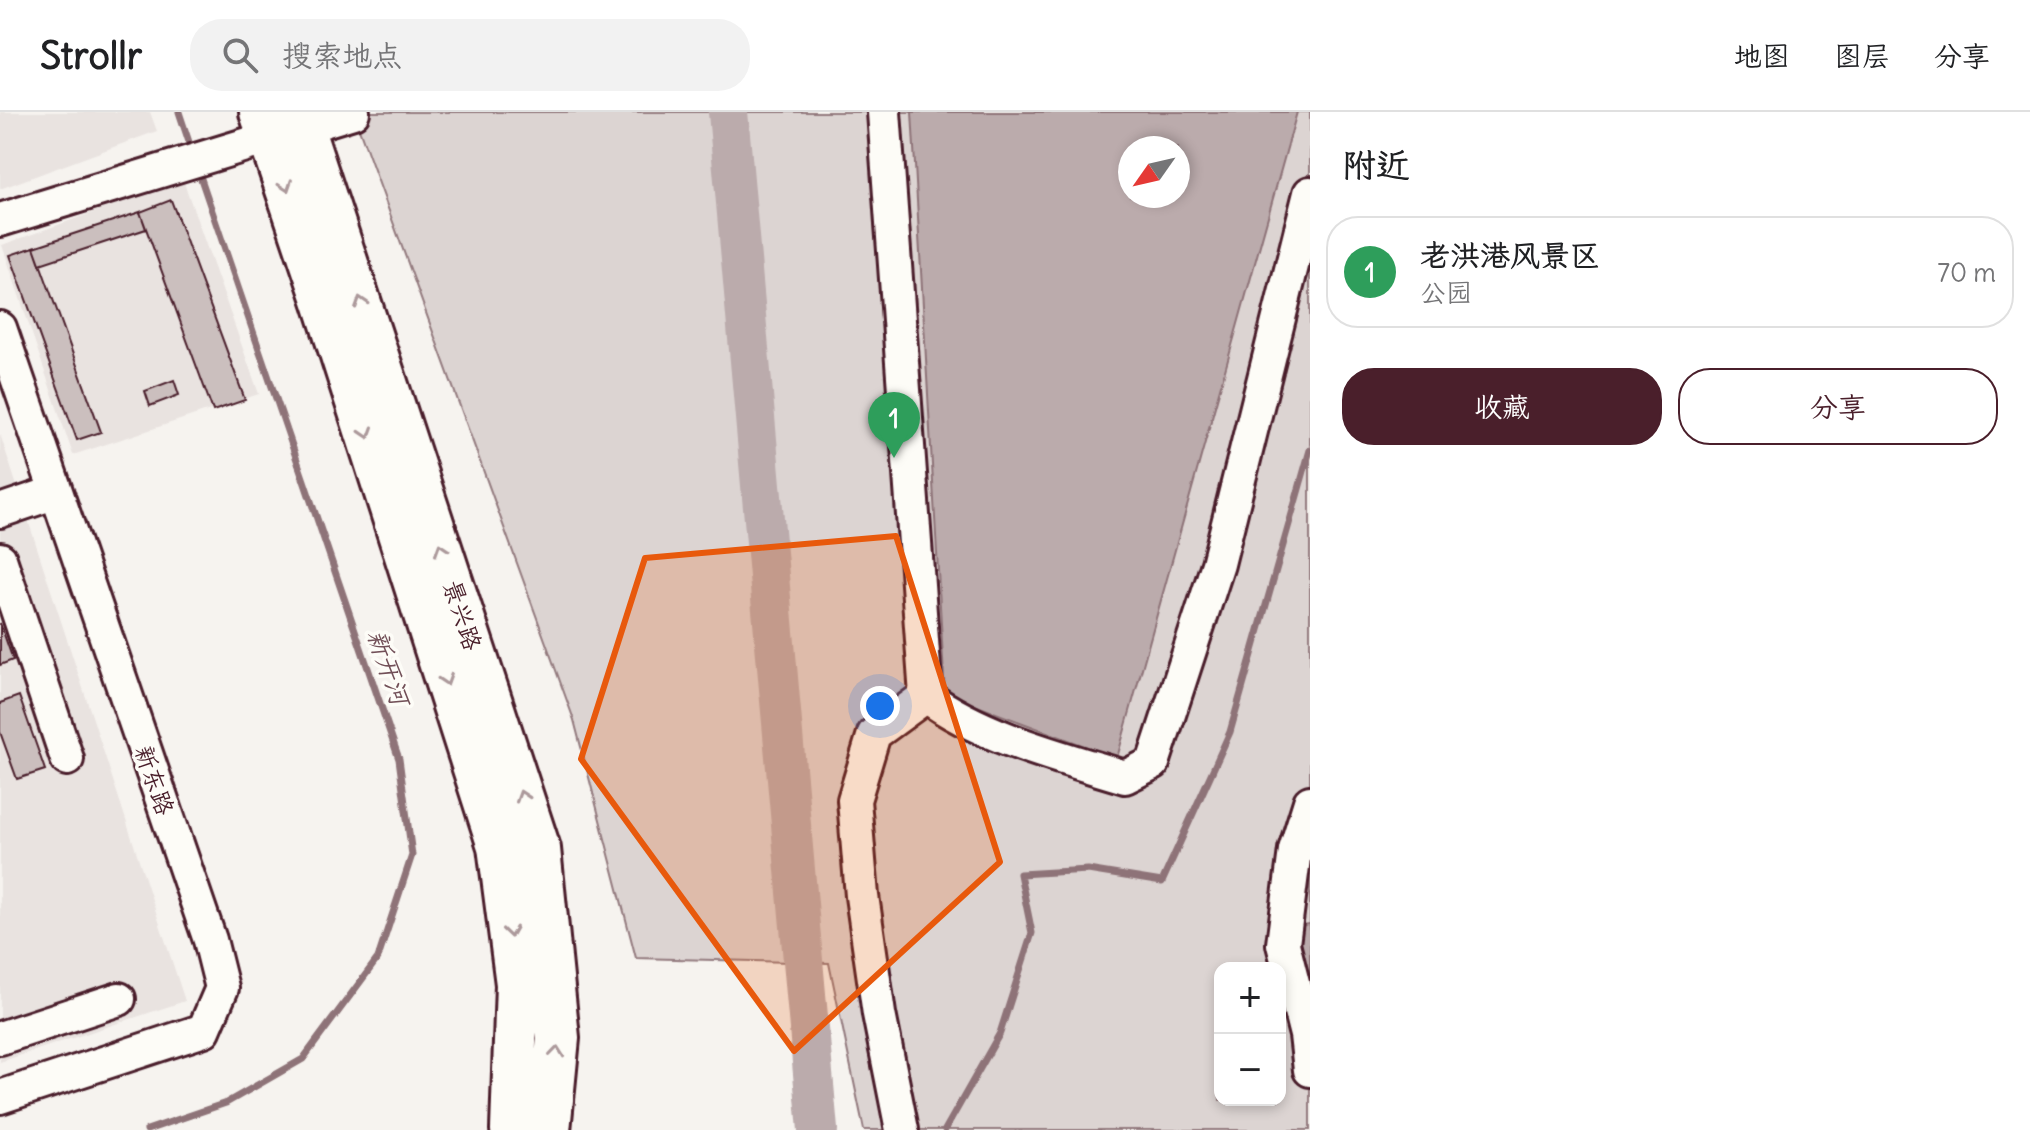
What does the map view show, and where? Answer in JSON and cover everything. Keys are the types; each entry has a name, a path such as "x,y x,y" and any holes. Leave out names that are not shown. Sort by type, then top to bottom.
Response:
{"main road":[{"name":"景兴路","path":"283,123 325,302 499,846 517,984 512,1130"},
{"name":"景兴路","path":"283,123 539,849 558,1038 549,1130"}],"street":[{"path":"0,220 283,123 353,112"},
{"path":"884,112 926,696 951,715 1064,759 1125,777 1153,763 1218,564 1310,193"},
{"name":"新东路","path":"0,328 210,940 222,988 204,1030 0,1097"},
{"path":"0,511 56,492"},
{"path":"0,559 67,759"},
{"path":"902,1130 879,1014 862,896 854,800 874,734 926,696"},
{"path":"1310,802 1295,850 1283,944 1306,1035 1310,1070"},
{"path":"0,1038 119,999"}],"highlighted area":[{"path":"896,536 1000,862 794,1051 581,759 645,558"}],"shaded area":[{"path":"0,112 150,112 157,131 0,189"},
{"path":"353,112 1310,112 1310,1130 864,1130 829,963 636,958 574,720"},
{"path":"912,112 1297,112 1117,758 945,694"},
{"path":"183,180 259,394 73,455 2,245"},
{"path":"0,434 185,1001 0,1062"},
{"path":"1310,924 1310,1077 1296,926"}],"building":[{"path":"171,200 245,400 213,411 140,212"},
{"path":"140,212 146,229 40,264 34,247"},
{"path":"34,247 101,432 77,440 10,255"},
{"path":"174,380 179,395 150,406 145,391"},
{"path":"0,623 13,660 0,665"},
{"path":"19,696 45,770 17,779 0,732 0,703"}],"waterway":[{"name":"新开河","path":"179,112 193,154"},
{"path":"728,112 818,1130"},
{"name":"新开河","path":"147,1130 226,1103 303,1059 378,958 412,855 399,759 198,170"},
{"path":"945,1130 1000,1033 1032,933 1020,874 1088,870 1162,882 1230,732 1310,450"}],"place":[{"name":"老洪港风景区","path":"894,458"}]}
